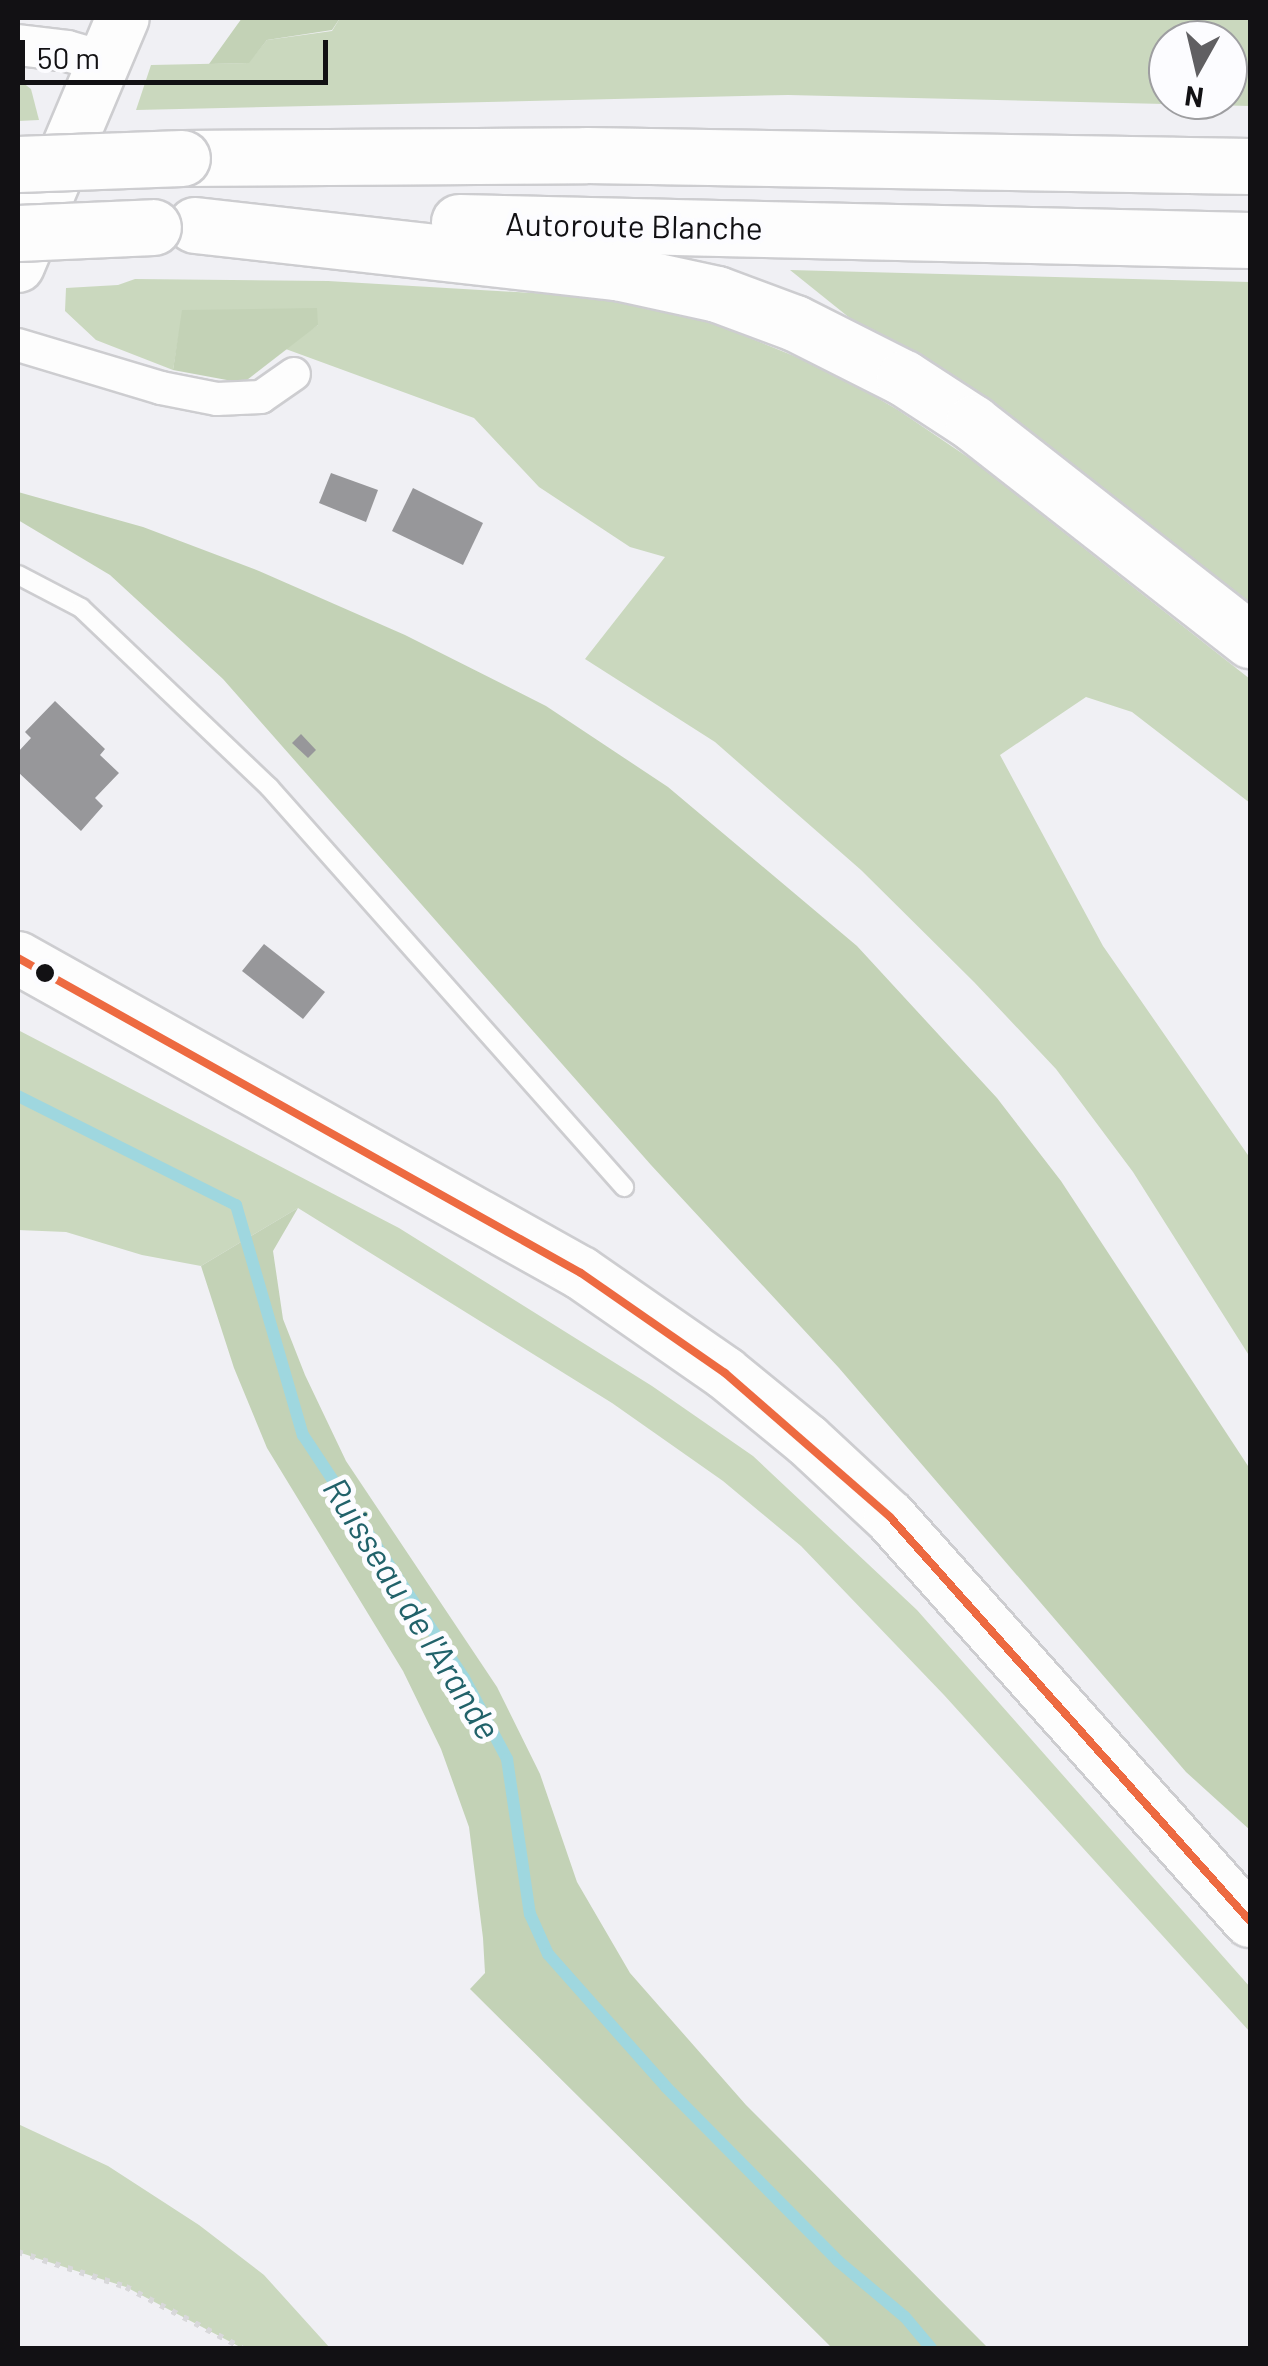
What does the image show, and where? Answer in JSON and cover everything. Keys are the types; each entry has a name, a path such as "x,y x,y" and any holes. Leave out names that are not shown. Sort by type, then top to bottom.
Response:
{"highway":[{"name":"Autoroute Blanche","path":"18,164 182,158 606,155 1250,166"},
{"name":"Autoroute Blanche","path":"18,233 174,226 598,224 1250,240"},
{"path":"174,226 616,272 679,284 769,313 904,378 973,424 1250,640"}],"main road":[{"path":"18,266 114,40"},
{"path":"18,958 580,1274 725,1374 807,1440 890,1517 1250,1921"}],"street":[{"path":"18,45 67,51 114,40"},
{"path":"18,345 160,388 217,399 260,397 294,374"}],"lane":[{"path":"18,575 80,608 269,788 624,1187"}],"path":[{"path":"18,2252 126,2287 242,2348"}],"green space":[{"path":"242,18 340,18 332,30 267,40 249,63 209,64"},
{"path":"340,18 1250,18 1250,106 1248,20 1148,20 1148,104 788,95 136,110 151,65 248,63 267,40 332,31"},
{"path":"18,79 31,89 39,120 18,121"},
{"path":"790,270 1250,282 1250,606 984,399 861,327"},
{"path":"135,279 328,281 583,296 653,306 718,325 831,371 898,410 972,460 1250,679 1250,803 1132,712 1086,697 1000,755 1103,946 1250,1158 1250,1357 1133,1172 1056,1069 974,982 861,870 715,742 585,659 665,557 630,547 539,487 474,418 283,348 318,325 183,310 173,370 96,340 65,311 66,288 118,285"},
{"path":"317,308 318,325 243,383 173,370 182,310"},
{"path":"18,492 143,527 259,571 405,635 546,706 668,787 857,946 997,1098 1061,1181 1250,1469 1250,1830 1186,1772 839,1368 651,1165 223,679 110,575 18,520"},
{"path":"18,1030 399,1228 652,1386 753,1456 917,1610 1250,1987 1250,2032 944,1695 801,1546 723,1481 612,1403 298,1208 201,1266 142,1255 66,1232 18,1230"},
{"path":"298,1208 273,1251 283,1319 305,1375 346,1461 497,1687 540,1774 577,1882 630,1973 746,2105 988,2348 832,2348 470,1989 485,1973 483,1938 469,1827 441,1749 403,1671 267,1448 234,1368 201,1266"},
{"path":"18,2124 108,2166 199,2225 264,2275 330,2348 242,2348 126,2287 18,2252"}],"building":[{"path":"331,473 378,490 366,522 319,503"},
{"path":"413,488 483,523 463,565 392,531"},
{"path":"55,701 105,749 100,755 119,773 95,798 103,806 81,831 18,772 18,752 31,738 25,732"},
{"path":"301,734 316,750 308,758 292,743"},
{"path":"264,944 325,992 303,1019 242,971"}],"waterway":[{"name":"Ruisseau de l'Arande","path":"18,1096 236,1205 303,1435 464,1678 507,1759 530,1914 548,1954 666,2087 838,2261 905,2317 931,2348"}],"transit line":[{"path":"18,958 581,1273 725,1373 890,1517 1250,1921"}]}
